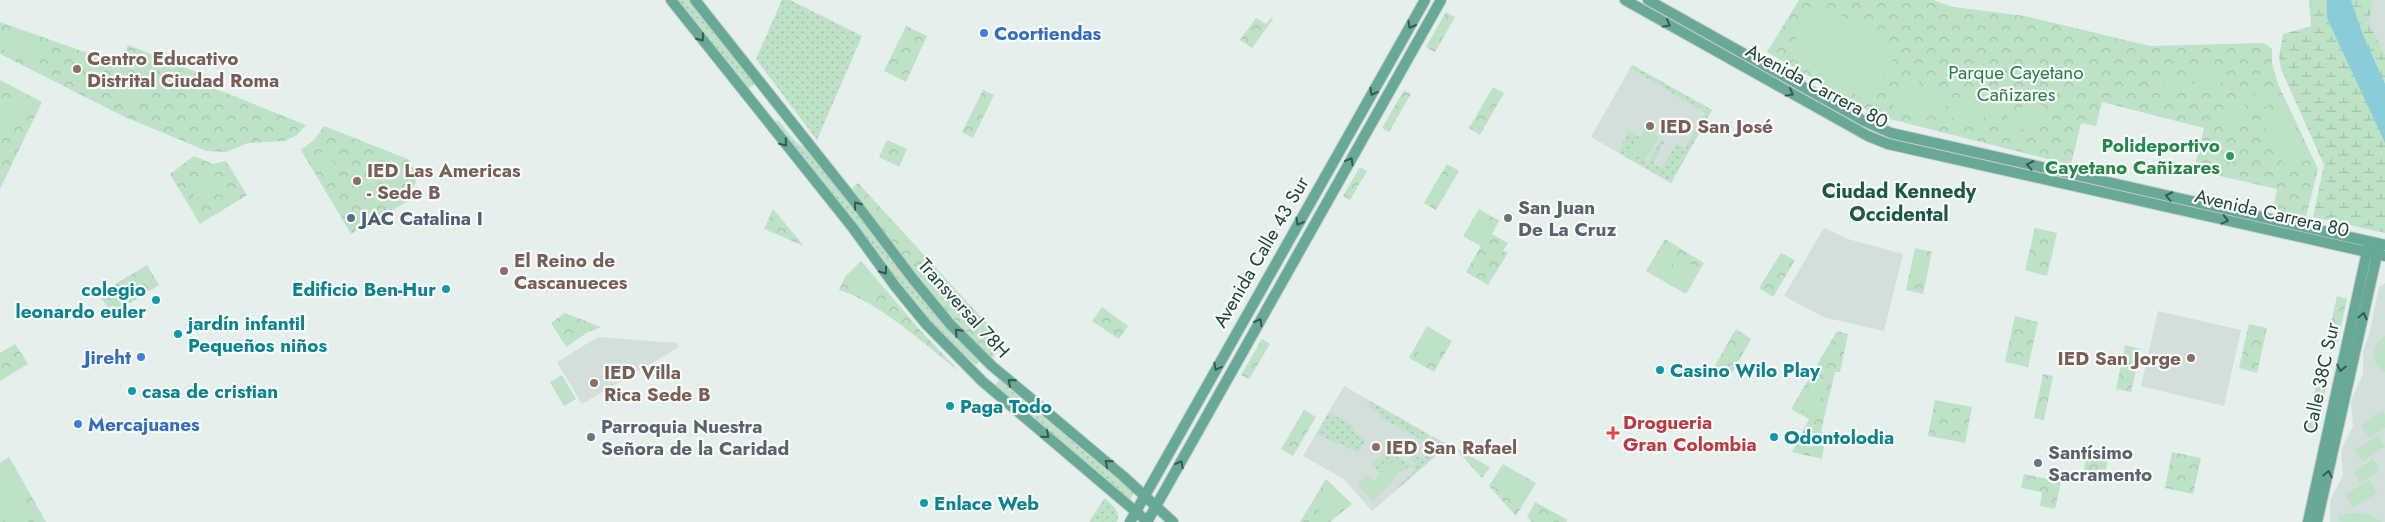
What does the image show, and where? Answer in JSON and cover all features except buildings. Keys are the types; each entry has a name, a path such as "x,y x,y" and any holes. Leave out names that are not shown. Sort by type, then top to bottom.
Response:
{"main road":[{"name":"Transversal 78H","path":"671,0 853,228 911,306 941,341 982,381 1147,522"},
{"name":"Transversal 78H","path":"695,0 863,212 913,279 971,346 1173,522"},
{"name":"Avenida Calle 43 Sur","path":"1130,522 1425,0"},
{"name":"Avenida Calle 43 Sur","path":"1147,522 1441,0"},
{"name":"Avenida Carrera 80","path":"1625,0 1868,136 1888,144 2377,249"},
{"name":"Avenida Carrera 80","path":"1648,0 1864,122 1891,133 2377,249"},
{"name":"Calle 38C Sur","path":"2308,522 2377,249"},
{"name":"Calle 38C Sur","path":"2318,522 2377,249"}],"shaded area":[{"path":"2373,0 2385,0 2385,55 2369,22"},
{"name":"IED San José","path":"1632,65 1712,110 1671,183 1591,137"},
{"path":"1824,228 1848,239 1903,254 1884,331 1823,317 1784,296"},
{"path":"2385,283 2385,522 2330,522 2330,501 2343,475 2341,451 2353,426 2351,401 2363,374 2363,351 2369,335 2379,287"},
{"name":"IED San Jorge","path":"2158,311 2241,330 2224,406 2141,386"},
{"name":"IED Villa Rica Sede B","path":"598,337 677,343 679,347 582,404 557,362"},
{"name":"IED San Rafael","path":"1344,386 1444,443 1435,457 1372,511 1344,479 1303,456"}],"green space":[{"path":"678,0 690,0 755,84 747,89"},
{"path":"782,0 790,0 862,36 817,140 756,59"},
{"name":"Parque Cayetano Cañizares","path":"1799,0 1933,0 1953,7 2025,16 2150,46 2264,43 2272,49 2272,63 2278,84 2318,169 2306,217 2273,209 2277,189 2194,170 2204,128 2102,102 2096,126 2081,123 2071,165 1878,116 1767,52"},
{"path":"2309,0 2373,0 2369,22 2385,55 2385,233 2313,217 2324,165 2281,69 2279,57 2283,34 2311,26"},
{"path":"1817,2 1899,48 1869,102 1787,56"},
{"path":"1446,12 1455,17 1435,52 1426,47"},
{"path":"1256,18 1266,24 1271,18 1273,19 1252,48 1240,40"},
{"path":"0,22 121,65 128,45 214,79 211,87 306,125 297,135 285,141 248,143 226,152 207,151 125,117 0,54"},
{"path":"906,26 927,36 906,82 884,71"},
{"path":"8,29 43,47 33,65 0,47"},
{"path":"1632,65 1712,110 1671,183 1619,153 1628,131 1640,137 1631,152 1648,162 1661,140 1664,142 1653,163 1662,168 1676,144 1685,148 1705,112 1630,68"},
{"path":"2219,65 2221,91 2195,93 2193,68"},
{"path":"184,69 193,83 169,99 160,84"},
{"path":"2191,74 2192,91 2166,93 2164,76"},
{"path":"1915,76 1925,93 1897,111 1886,94"},
{"path":"145,79 153,91 130,105 122,93"},
{"path":"0,80 42,102 0,189"},
{"path":"2008,80 2019,99 1990,115 1979,96"},
{"path":"2272,85 2280,99 2256,112 2249,98"},
{"path":"1939,86 1949,104 1920,122 1910,104"},
{"path":"1493,87 1504,93 1480,135 1469,128"},
{"path":"983,90 994,95 973,138 962,132"},
{"path":"1404,90 1411,94 1389,132 1382,128"},
{"path":"14,96 26,105 11,126 0,115"},
{"path":"1977,97 1988,115 1960,131 1950,113"},
{"path":"2038,99 2047,115 2016,132 2007,116"},
{"path":"2244,103 2251,116 2229,127 2223,115"},
{"path":"2284,106 2292,120 2269,133 2261,119"},
{"path":"778,120 795,141 808,151 980,361 976,365 942,334 919,309 773,124"},
{"path":"2293,123 2301,137 2277,150 2270,136"},
{"path":"324,126 410,160 408,165 420,170 413,189 422,193 351,234 301,150 314,140"},
{"path":"1645,128 1659,137 1645,160 1631,152"},
{"path":"887,140 907,149 899,167 879,157"},
{"path":"2301,140 2309,154 2286,167 2278,153"},
{"path":"326,150 340,173 327,181 313,158"},
{"path":"194,156 213,164 226,161 247,195 200,224 170,174"},
{"path":"1447,164 1459,171 1436,210 1424,203"},
{"path":"1360,167 1367,171 1350,200 1343,196"},
{"path":"212,170 221,183 196,199 188,185"},
{"path":"1443,173 1453,179 1440,201 1430,195"},
{"path":"858,183 1004,342 992,358 972,339 936,298 884,233 851,189"},
{"path":"773,209 804,246 764,229"},
{"path":"1479,209 1499,221 1492,234 1508,243 1503,251 1508,253 1488,285 1466,272 1481,246 1463,236"},
{"path":"1478,213 1493,222 1479,245 1465,236"},
{"path":"2035,228 2057,233 2047,276 2025,270"},
{"path":"1665,239 1704,263 1686,294 1646,271"},
{"path":"1662,247 1677,256 1663,280 1648,271"},
{"path":"1915,248 1932,252 1923,294 1906,290"},
{"path":"1781,253 1795,260 1773,297 1759,288"},
{"path":"1915,254 1927,257 1921,283 1909,281"},
{"path":"1680,257 1694,266 1680,289 1666,281"},
{"path":"861,261 919,329 959,371 886,314 870,304 839,290 845,277"},
{"path":"147,265 159,285 112,314 99,294"},
{"path":"857,266 878,288 866,299 845,277"},
{"path":"2337,296 2347,299 2337,344 2327,342"},
{"path":"1102,307 1128,326 1119,339 1092,321"},
{"path":"565,313 601,327 588,332 566,347 551,323"},
{"path":"2015,316 2038,322 2028,367 2005,362"},
{"path":"2249,324 2267,328 2257,373 2239,368"},
{"path":"1427,326 1452,341 1434,372 1409,358"},
{"path":"1736,329 1751,339 1729,378 1713,369"},
{"path":"1837,331 1848,334 1840,372 1835,372 1821,431 1826,434 1822,459 1792,452 1809,419 1791,409"},
{"path":"1428,336 1441,343 1427,365 1415,358"},
{"path":"2385,336 2385,372 2374,359 2374,349"},
{"path":"1262,339 1270,344 1249,379 1241,375"},
{"path":"15,344 28,364 0,381 0,353"},
{"path":"2125,345 2141,349 2131,392 2116,389"},
{"path":"2043,374 2053,376 2044,420 2034,418"},
{"path":"562,375 576,399 564,406 550,382"},
{"path":"999,380 1134,493 1130,500 994,386"},
{"path":"1810,384 1824,389 1816,415 1802,410"},
{"path":"2316,386 2326,389 2318,431 2307,428"},
{"path":"1935,400 1972,407 1965,443 1928,436"},
{"path":"1370,401 1429,435 1422,443 1423,441 1379,416 1380,413 1367,406"},
{"path":"1304,410 1316,417 1293,456 1281,449"},
{"path":"2382,411 2385,415 2385,428 2369,438 2361,425"},
{"path":"1329,412 1355,427 1353,432 1366,439 1358,453 1340,443 1338,445 1317,433"},
{"path":"2378,435 2385,447 2363,461 2355,450"},
{"path":"1432,436 1444,443 1440,451 1399,488 1398,486 1416,470 1409,467 1402,472 1393,462 1380,474 1371,465 1387,451 1413,466 1415,463 1410,460 1414,452 1417,457 1424,458"},
{"path":"1455,448 1490,467 1482,478"},
{"path":"2172,452 2201,458 2193,494 2165,488"},
{"path":"2087,455 2108,460 2103,483 2082,478"},
{"path":"9,457 46,522 0,522 0,463"},
{"path":"9,459 28,493 0,509 0,464"},
{"path":"2373,459 2380,470 2360,483 2353,472"},
{"path":"1393,462 1401,471 1373,501 1357,485 1367,474 1378,484 1374,480"},
{"path":"1503,464 1536,483 1516,516 1489,486"},
{"path":"1501,470 1529,486 1520,502 1492,486"},
{"path":"2024,474 2061,482 2055,509 2040,506 2042,492 2021,488"},
{"path":"1326,479 1352,504 1330,522 1300,522"},
{"path":"2369,480 2377,493 2353,508 2345,495"},
{"path":"1335,491 1344,502 1324,517 1316,506"},
{"path":"1105,498 1117,512 1117,522 1089,522"},
{"path":"23,500 32,513 17,522 5,522 0,513"},
{"path":"1535,502 1568,520 1566,522 1532,522 1527,517"},
{"path":"2350,513 2364,513 2383,522 2340,522 2338,516"}],"water":[{"path":"2327,0 2351,0 2363,35 2385,84 2385,143 2327,18"}],"place":[{"name":"Coortiendas","path":"984,33"},
{"name":"Centro Educativo Distrital Ciudad Roma","path":"77,69"},
{"name":"IED San José","path":"1650,126"},
{"name":"Polideportivo Cayetano Cañizares","path":"2230,156"},
{"name":"IED Las Americas - Sede B","path":"357,181"},
{"name":"JAC Catalina I","path":"351,218"},
{"name":"San Juan De La Cruz","path":"1508,218"},
{"name":"El Reino de Cascanueces","path":"504,271"},
{"name":"Edificio Ben-Hur","path":"446,289"},
{"name":"colegio leonardo euler","path":"156,300"},
{"name":"jardín infantil Pequeños niños","path":"178,334"},
{"name":"Jireht","path":"141,357"},
{"name":"IED San Jorge","path":"2191,358"},
{"name":"Casino Wilo Play","path":"1660,370"},
{"name":"IED Villa Rica Sede B","path":"594,383"},
{"name":"casa de cristian","path":"132,391"},
{"name":"Paga Todo","path":"950,406"},
{"name":"Mercajuanes","path":"78,424"},
{"name":"Drogueria Gran Colombia","path":"1613,433"},
{"name":"Parroquia Nuestra Señora de la Caridad","path":"591,437"},
{"name":"Odontolodia","path":"1774,437"},
{"name":"IED San Rafael","path":"1376,447"},
{"name":"Santísimo Sacramento","path":"2038,463"},
{"name":"Enlace Web","path":"924,503"}],"district":[{"name":"Ciudad Kennedy Occidental","path":"1899,202"}]}
